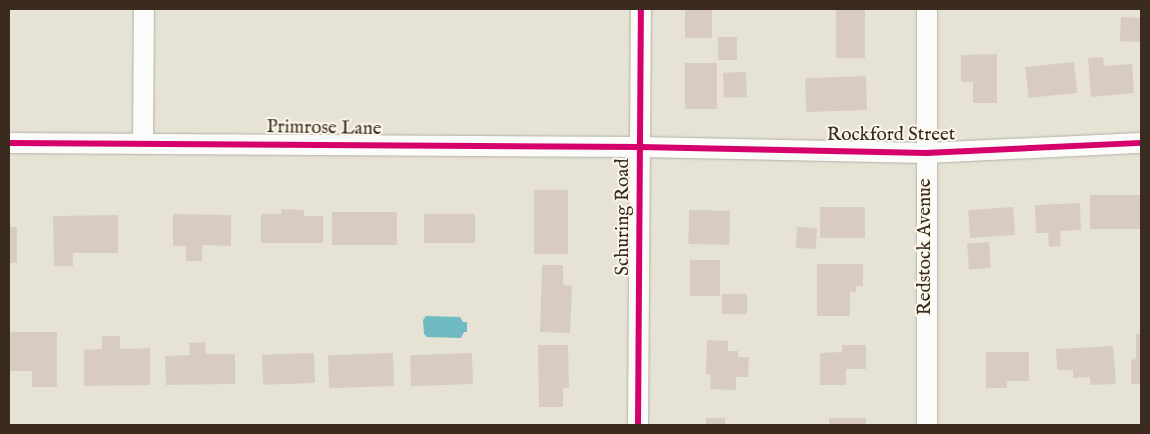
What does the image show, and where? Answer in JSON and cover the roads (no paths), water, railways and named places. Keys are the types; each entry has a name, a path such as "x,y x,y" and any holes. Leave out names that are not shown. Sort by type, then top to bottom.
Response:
{"street":[{"path":"143,142 144,9"},
{"name":"Schuring Road","path":"638,425 641,9"},
{"name":"Redstock Avenue","path":"926,425 927,9"},
{"name":"Primrose Lane","path":"9,143 143,142 640,147"},
{"name":"Rockford Street","path":"640,147 926,153 1141,143"}],"water":[{"path":"426,316 460,317 463,322 467,322 467,332 464,332 461,338 427,337 424,334 423,320"}]}
